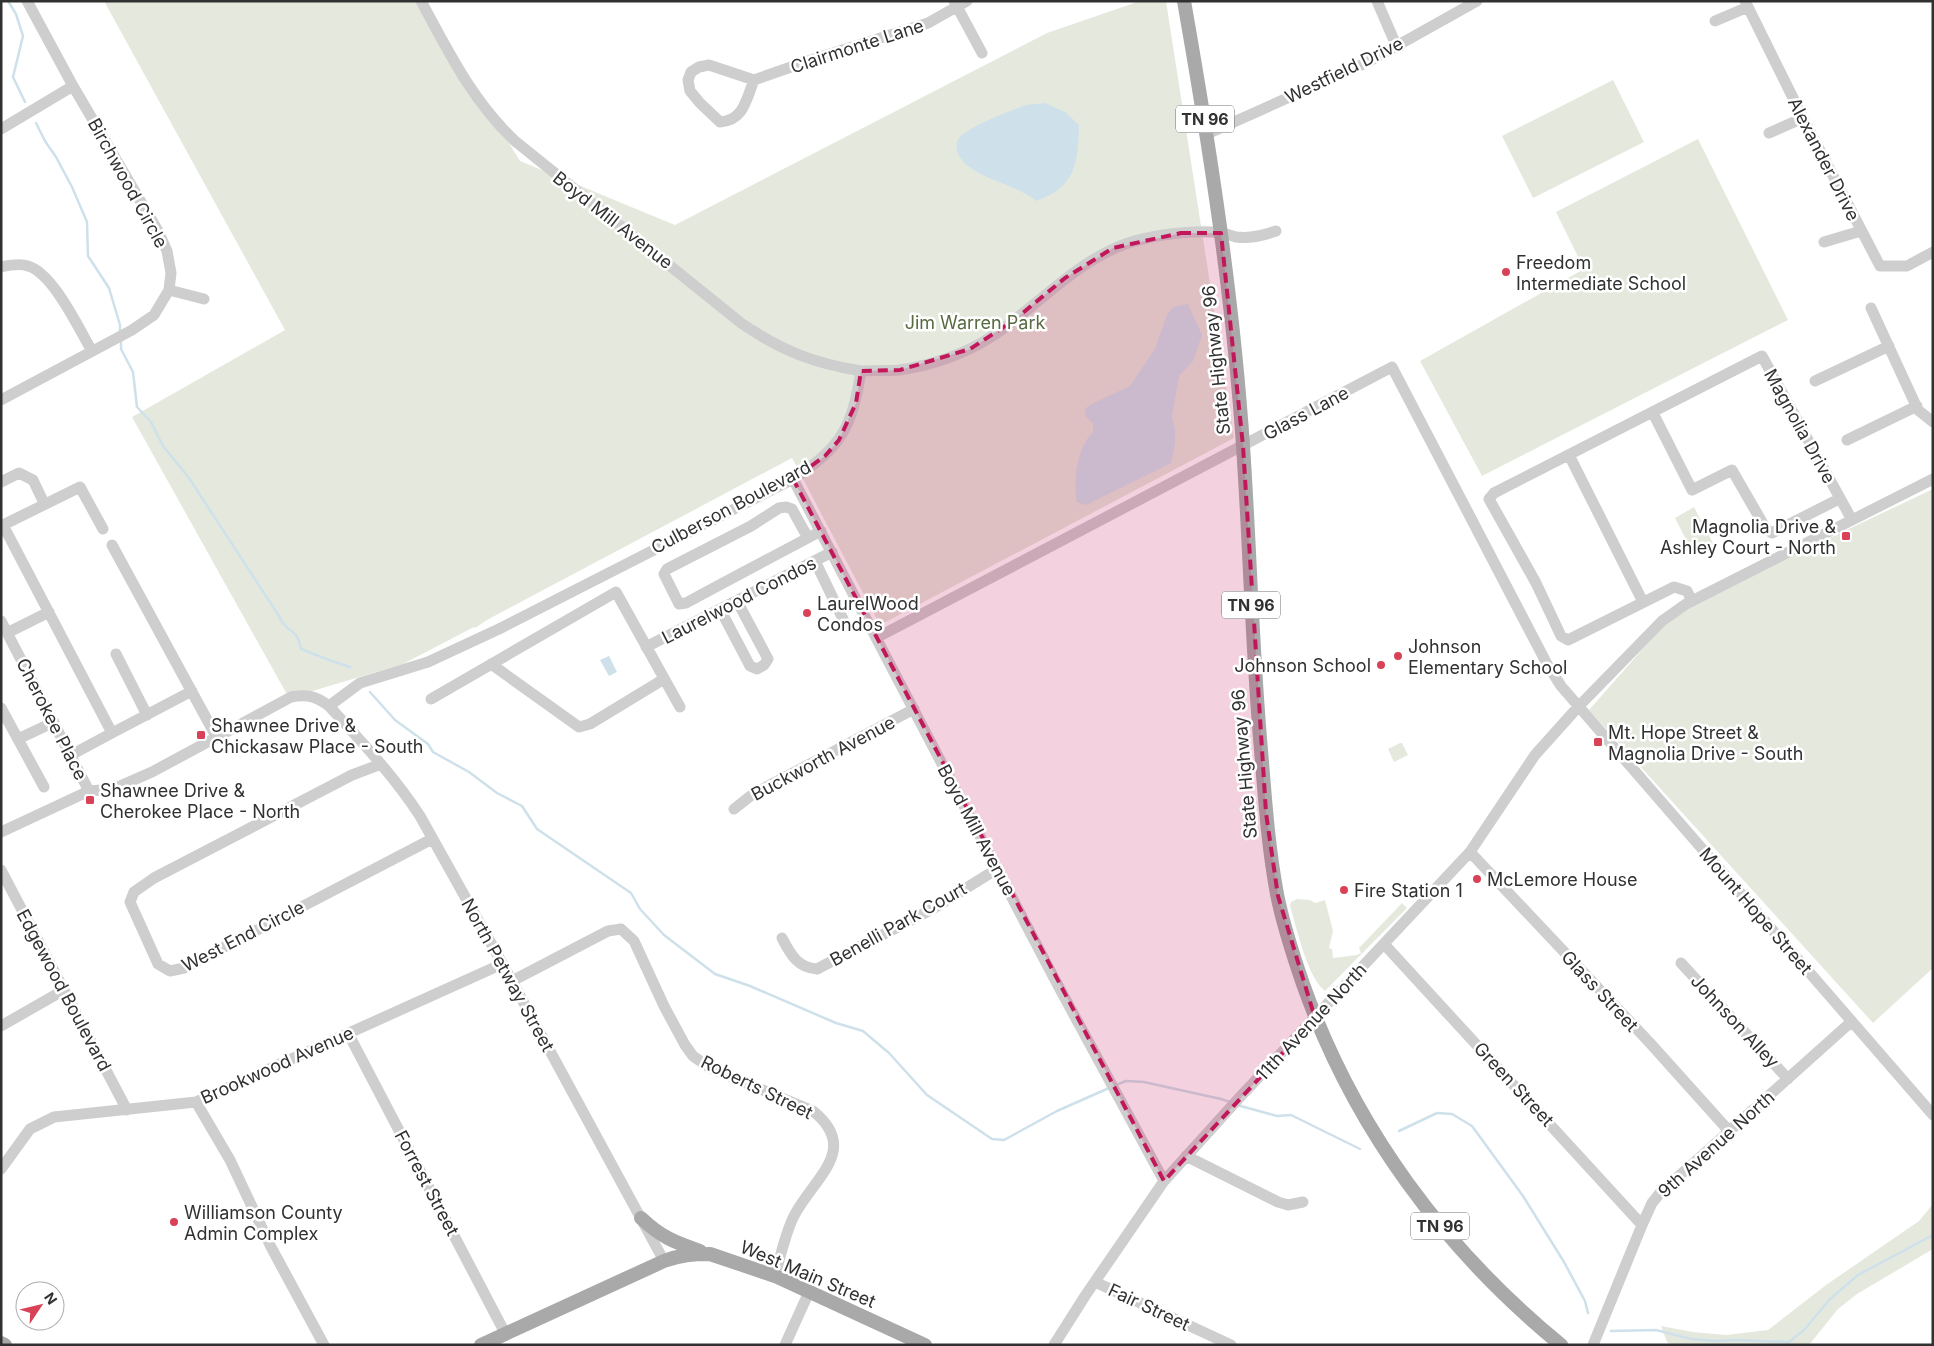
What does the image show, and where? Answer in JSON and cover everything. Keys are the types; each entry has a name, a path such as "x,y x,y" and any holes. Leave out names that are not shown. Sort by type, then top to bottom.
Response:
{"main road":[{"name":"State Highway 96","path":"1184,1 1207,134 1235,349 1243,446 1254,669 1266,813 1278,896 1286,932 1315,1018 1334,1062 1374,1136 1452,1241 1494,1286 1561,1345"},
{"path":"641,1218 656,1232 674,1242 710,1254"},
{"name":"West Main Street","path":"481,1345 664,1261 689,1254 710,1254 774,1276 925,1345"},
{"path":"1,1343 5,1345"}],"street":[{"name":"Birchwood Circle","path":"1,400 132,330 154,315 169,290 171,273 167,250 158,232 73,86 27,1"},
{"name":"Boyd Mill Avenue","path":"421,1 472,92 498,126 515,141 741,323 767,341 814,361 861,371"},
{"path":"1377,1 1396,46"},
{"name":"Westfield Drive","path":"1207,134 1368,62 1477,1"},
{"path":"960,3 982,52"},
{"name":"Clairmonte Lane","path":"754,80 928,23 960,3"},
{"path":"1715,21 1747,4"},
{"name":"Alexander Drive","path":"1747,4 1803,118 1880,266 1906,266 1933,252"},
{"path":"709,65 754,80 739,115 731,121 720,122 690,91 688,80 691,72 699,67 709,65"},
{"path":"1,129 73,86"},
{"path":"1769,133 1803,118"},
{"path":"861,371 900,370 934,362 970,349 991,338 1065,278 1113,248 1147,238 1181,233 1221,233 1246,238 1276,231"},
{"path":"1824,242 1861,231"},
{"path":"1,267 15,264 28,266 42,272 53,286 92,351"},
{"path":"169,290 204,299"},
{"path":"1871,308 1918,410 1933,422"},
{"path":"1815,381 1888,346"},
{"name":"Magnolia Drive","path":"1692,601 1687,591 1674,587 1568,640 1561,636 1536,583 1489,499 1494,492 1762,356 1852,520"},
{"name":"Glass Lane","path":"876,638 1392,367 1547,664 1561,686 1578,707"},
{"name":"Culberson Boulevard","path":"328,706 360,684 428,662 793,478 825,456 839,440 850,421 856,403 861,371"},
{"path":"1847,440 1916,406"},
{"name":"Magnolia Drive","path":"1653,412 1692,490 1732,470 1766,529 1772,533 1839,499"},
{"path":"1569,455 1643,602"},
{"path":"1,482 19,473 33,480 46,502"},
{"name":"Boyd Mill Avenue","path":"793,478 1118,1099 1164,1181"},
{"path":"1578,707 1662,621 1692,601 1933,480"},
{"path":"103,529 80,486 2,525 112,733"},
{"path":"808,538 792,509 786,506 779,508 752,526 667,569 664,574 679,604 686,603 808,538 820,531"},
{"path":"112,545 217,738"},
{"name":"Laurelwood Condos","path":"646,647 832,552"},
{"path":"815,561 843,619"},
{"name":"Laurelwood Condos","path":"431,699 616,592 680,707"},
{"path":"720,609 750,666 757,669 764,665 768,659 737,600"},
{"path":"7,633 49,612"},
{"name":"Cherokee Place","path":"1,621 71,754 88,791"},
{"path":"116,654 147,715"},
{"path":"491,664 579,727 590,724 664,679"},
{"path":"71,754 192,691"},
{"path":"1,832 88,791 113,789 152,772 291,697 309,695 321,700 328,706"},
{"name":"North Petway Street","path":"328,706 381,764 406,795 512,981 664,1261"},
{"name":"11th Avenue North","path":"1054,1345 1094,1282 1164,1181 1240,1097 1470,852 1535,755 1578,707"},
{"name":"Mount Hope Street","path":"1578,707 1933,1116"},
{"path":"1,708 44,787"},
{"name":"Buckworth Avenue","path":"734,809 753,794 914,709"},
{"path":"18,740 54,722"},
{"name":"West End Circle","path":"381,764 352,775 163,874 134,892 130,902 158,964 170,971 184,968 432,839"},
{"name":"Glass Street","path":"1470,852 1650,1043 1729,1131"},
{"name":"Benelli Park Court","path":"782,938 802,966 817,968 934,908 997,869"},
{"name":"Edgewood Boulevard","path":"1,870 5,887 64,990 127,1110"},
{"name":"Roberts Street","path":"512,981 608,931 621,929 634,941 684,1045 693,1056 710,1068 813,1111 825,1122 832,1133 834,1150 829,1164 794,1215 774,1276"},
{"name":"Green Street","path":"1384,944 1642,1225"},
{"name":"Johnson Alley","path":"1681,963 1788,1079"},
{"name":"Brookwood Avenue","path":"1,1168 4,1153 30,1129 54,1117 196,1102 502,964"},
{"path":"1,1026 64,990"},
{"name":"9th Avenue North","path":"1593,1345 1652,1203 1660,1193 1850,1022"},
{"name":"Forrest Street","path":"348,1033 505,1334"},
{"path":"196,1102 230,1160 271,1247 324,1345"},
{"path":"1186,1156 1278,1202 1288,1205 1303,1202"},
{"name":"Fair Street","path":"1094,1282 1231,1345"},
{"path":"785,1345 809,1292"}],"highlighted area":[{"path":"1181,233 1221,233 1243,446 1266,813 1278,896 1315,1018 1164,1181 793,479 825,456 839,440 856,403 861,371 900,370 970,349 1013,321 1065,278 1113,248"}],"green space":[{"name":"Jim Warren Park","path":"104,1 422,1 520,161 675,225 1047,33 1140,1 1166,1 1234,438 880,625 792,458 475,628 403,664 289,698 132,417 285,330"},
{"path":"1613,80 1644,142 1533,198 1502,136"},
{"path":"1698,139 1788,320 1482,476 1420,361 1584,269 1556,212"},
{"path":"1933,489 1933,968 1873,1023 1589,710 1676,611"},
{"path":"1694,507 1715,547 1695,557 1675,518"},
{"path":"1402,743 1408,755 1394,762 1388,749"},
{"path":"1297,899 1310,900 1315,903 1325,900 1333,931 1329,948 1332,949 1333,958 1361,953 1359,948 1402,903 1407,908 1325,991 1313,975 1299,939 1290,906 1291,902"},
{"path":"1933,1204 1933,1249 1857,1294 1838,1309 1809,1345 1671,1345 1667,1342 1661,1326 1693,1332 1726,1335 1768,1330 1826,1285 1919,1221"}],"water":[{"path":"1045,103 1065,112 1079,125 1076,162 1067,181 1059,189 1036,201 1020,191 976,171 965,164 960,158 956,147 957,143 962,135 969,130 1026,105"},
{"path":"1188,304 1202,335 1193,361 1179,376 1172,417 1175,429 1175,443 1171,463 1086,505 1077,502 1076,475 1080,456 1083,447 1093,432 1093,423 1085,416 1086,408 1130,386 1155,349 1167,315 1173,307"},
{"path":"609,656 617,672 609,676 600,660"}],"waterway":[{"path":"8,1 16,14 23,36 13,77 25,102"},
{"path":"36,123 72,187 87,222 88,256 109,288 120,325 120,333"},
{"path":"121,341 121,349 133,372 137,407 151,422 163,446 189,478 282,622 297,637 301,649 350,667"},
{"path":"370,692 395,720 428,744 433,752 469,772 497,793 522,806 537,829 631,893 640,909 664,935 715,974 750,986 836,1023 863,1031 889,1053 927,1095 992,1139 1004,1140 1057,1111 1109,1088"},
{"path":"1116,1085 1126,1081 1144,1082 1230,1102"},
{"path":"1237,1105 1277,1116 1291,1115 1360,1149"},
{"path":"1399,1131 1437,1113 1452,1114 1472,1126 1523,1196 1564,1262 1585,1301 1588,1313"},
{"path":"1611,1331 1656,1330 1691,1339 1789,1342 1804,1330 1830,1299 1858,1275 1933,1235"}],"place":[{"name":"Freedom Intermediate School","path":"1506,272"},
{"name":"Magnolia Drive & Ashley Court - North","path":"1846,536"},
{"name":"LaurelWood Condos","path":"807,613"},
{"name":"Johnson Elementary School","path":"1398,656"},
{"name":"Johnson School","path":"1381,665"},
{"name":"Shawnee Drive & Chickasaw Place - South","path":"201,735"},
{"name":"Mt. Hope Street & Magnolia Drive - South","path":"1598,742"},
{"name":"Shawnee Drive & Cherokee Place - North","path":"90,800"},
{"name":"McLemore House","path":"1477,879"},
{"name":"Fire Station 1","path":"1344,890"},
{"name":"Williamson County Admin Complex","path":"174,1222"}]}
